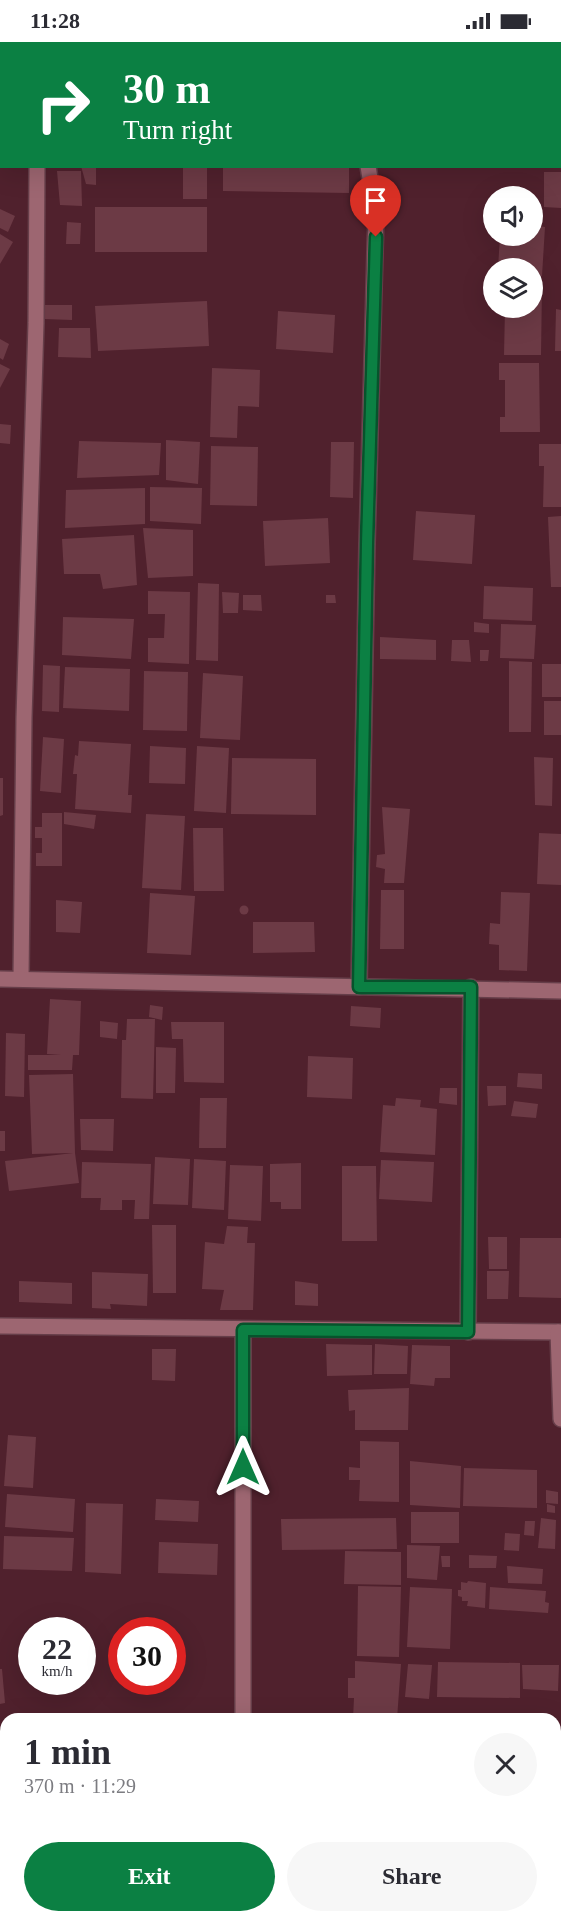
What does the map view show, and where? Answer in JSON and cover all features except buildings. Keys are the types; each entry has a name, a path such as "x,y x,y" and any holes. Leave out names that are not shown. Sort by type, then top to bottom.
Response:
{"street":[{"path":"21,978 24,718 36,323 36,168"},
{"path":"359,987 376,215 368,168"},
{"path":"0,979 359,987 471,987 561,991"},
{"path":"468,1332 471,987"},
{"path":"0,1326 560,1332 561,1419"},
{"path":"243,1330 243,1713"}],"route":[{"path":"243,1467 243,1330 468,1332 471,987 359,987 367,544 376,237"}]}
